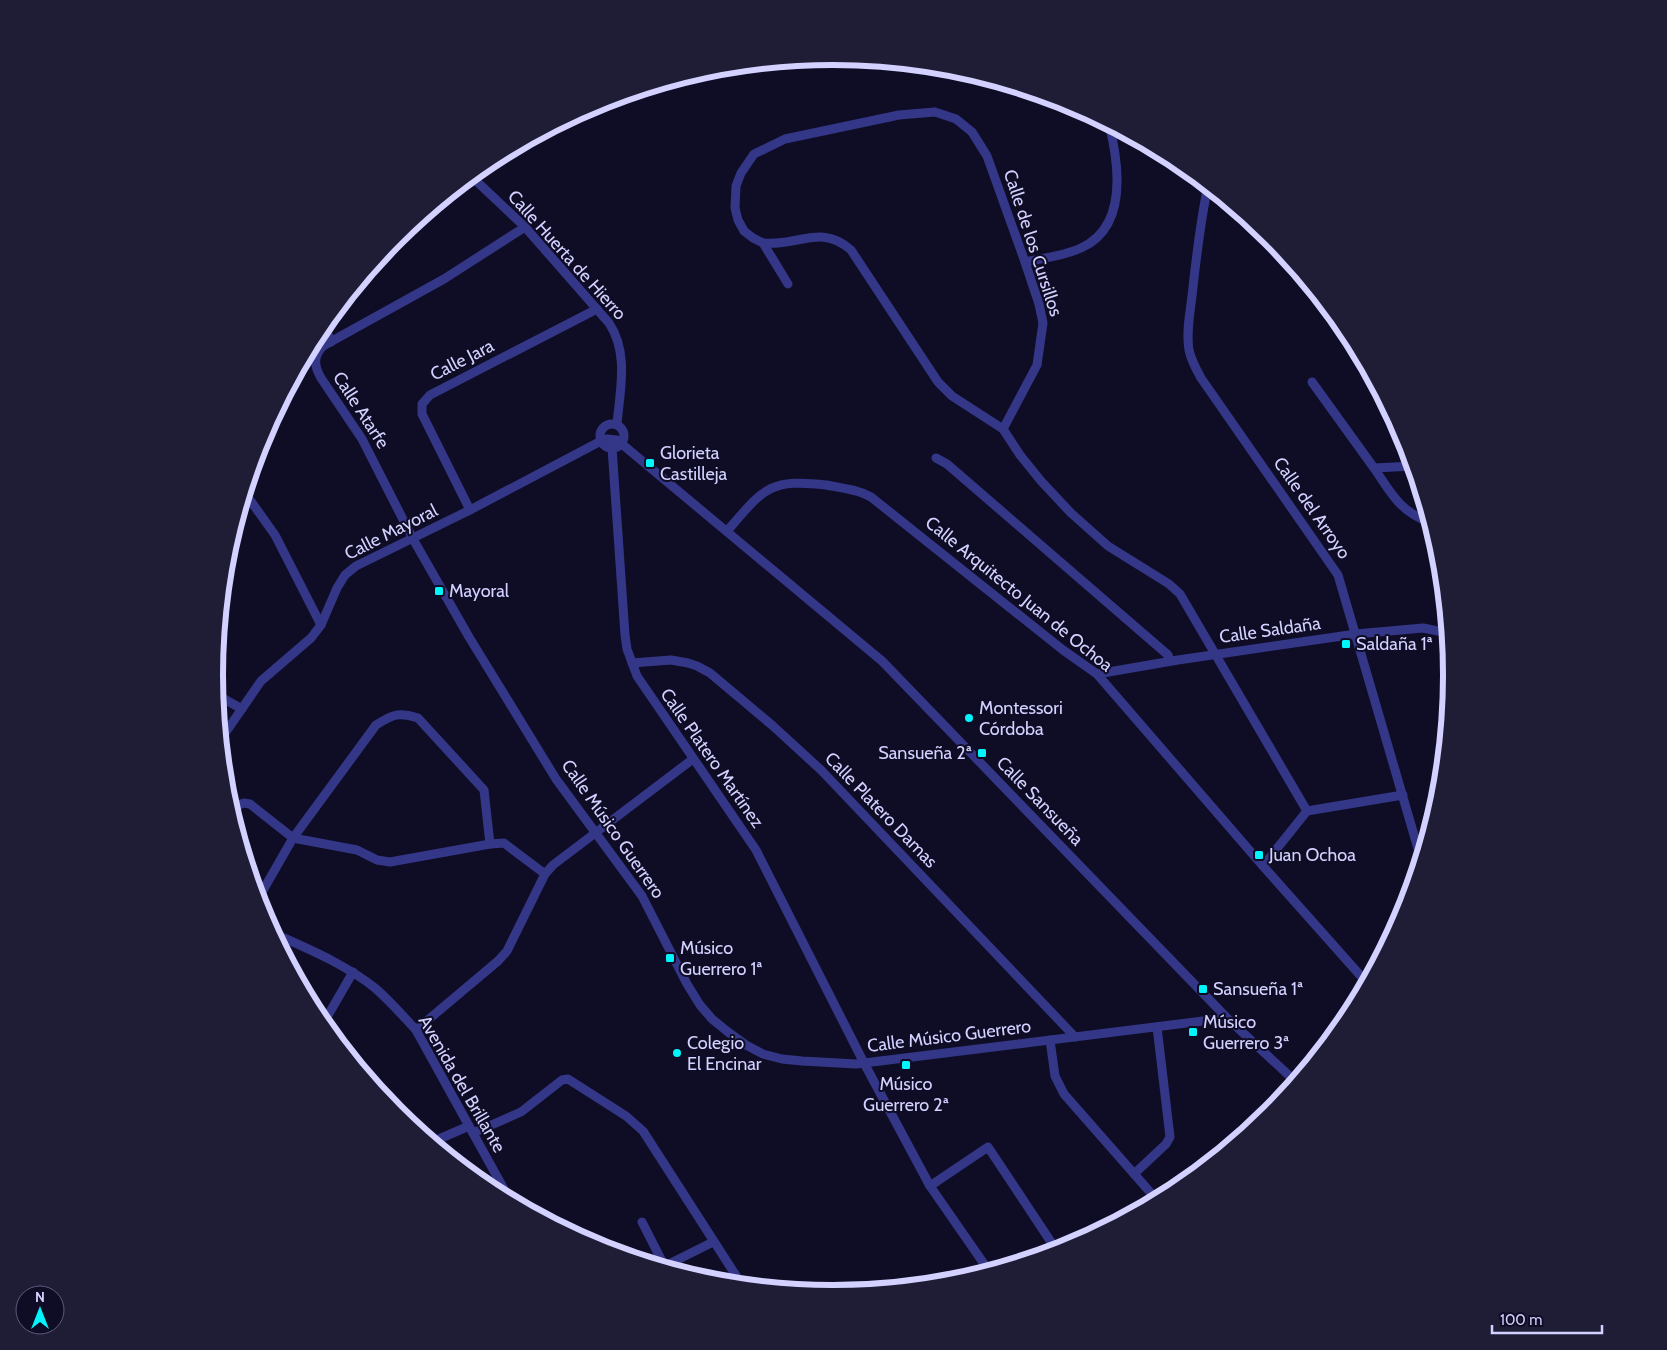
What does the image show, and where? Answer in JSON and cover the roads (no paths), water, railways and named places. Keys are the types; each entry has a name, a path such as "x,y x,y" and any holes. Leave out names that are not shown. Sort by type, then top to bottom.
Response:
{"street":[{"name":"Calle de los Cursillos","path":"788,284 763,243 744,231 738,220 735,208 736,186 741,173 754,154 785,139 891,116 935,112 956,119 972,132 979,141 996,177 1042,313 1042,337 1034,371 1003,429"},
{"path":"1025,262 1082,248 1093,240 1108,223 1113,213 1118,192 1116,162 1110,132"},
{"name":"Calle Huerta de Hierro","path":"476,181 525,227 613,328 620,344 622,365 617,424"},
{"name":"Calle del Arroyo","path":"1207,192 1200,224 1191,302 1188,336 1189,350 1193,362 1227,415 1334,568 1342,585 1418,849"},
{"name":"Calle Atarfe","path":"413,539 373,458 317,372 315,364 318,352 331,342 444,279 525,227"},
{"path":"763,243 774,244 819,236 830,237 842,242 851,250 938,382 952,396 1003,429 1020,456 1071,513 1108,546 1169,584 1180,594 1307,811"},
{"name":"Calle Jara","path":"470,510 422,414 422,404 430,395 597,309"},
{"path":"328,334 331,342"},
{"path":"1312,382 1396,502 1408,512 1424,519"},
{"path":"600,441 603,428 617,424 623,433 621,443"},
{"name":"Calle Mayoral","path":"227,731 262,681 311,638 321,625 337,588 345,575 356,566 470,510 600,441 612,444"},
{"name":"Calle Sansueña","path":"612,444 621,443 882,661 1227,1018 1291,1078"},
{"name":"Calle Platero Martínez","path":"612,444 625,634 632,663 642,686 756,850 864,1063 930,1186 984,1266"},
{"path":"936,458 947,464 1168,655 1170,661"},
{"path":"1374,468 1406,466"},
{"name":"Calle Arquitecto Juan de Ochoa","path":"727,531 756,499 777,486 802,482 846,488 864,493 1063,650 1097,674 1363,978"},
{"path":"249,500 275,535 321,625"},
{"name":"Calle Músico Guerrero","path":"413,539 469,637 556,779 642,896 687,984 700,1005 712,1019 746,1045 763,1054 782,1059 864,1063 1227,1018"},
{"name":"Calle Saldaña","path":"1097,674 1170,661 1356,634 1423,628 1442,632"},
{"name":"Calle Platero Damas","path":"632,663 671,660 697,666 710,673 774,726 821,770 1075,1037"},
{"path":"224,699 242,709"},
{"path":"263,890 293,838 376,725 397,714 407,714 418,718 484,790 490,844"},
{"path":"416,1030 498,961 507,951 545,874 553,865 693,758"},
{"path":"1263,866 1307,811 1402,796"},
{"path":"237,805 244,802 250,804 293,838 357,850 377,860 390,862 504,843 545,874"},
{"name":"Avenida del Brillante","path":"283,937 353,972 376,989 416,1030 503,1187"},
{"path":"328,1016 353,972"},
{"path":"1134,1174 1166,1144 1170,1137 1157,1027"},
{"path":"1050,1040 1054,1076 1064,1094 1152,1194"},
{"path":"438,1140 521,1112 562,1080 568,1079 626,1116 643,1131 737,1277"},
{"path":"930,1186 988,1147 1053,1244"},
{"path":"642,1222 660,1260"},
{"path":"672,1263 713,1242"}],"place":[{"name":"Glorieta Castilleja","path":"650,463"},
{"name":"Mayoral","path":"439,591"},
{"name":"Saldaña 1ª","path":"1346,644"},
{"name":"Montessori Córdoba","path":"969,718"},
{"name":"Sansueña 2ª","path":"982,753"},
{"name":"Juan Ochoa","path":"1259,855"},
{"name":"Músico Guerrero 1ª","path":"670,958"},
{"name":"Sansueña 1ª","path":"1203,989"},
{"name":"Músico Guerrero 3ª","path":"1193,1032"},
{"name":"Colegio El Encinar","path":"677,1053"},
{"name":"Músico Guerrero 2ª","path":"906,1065"}]}
